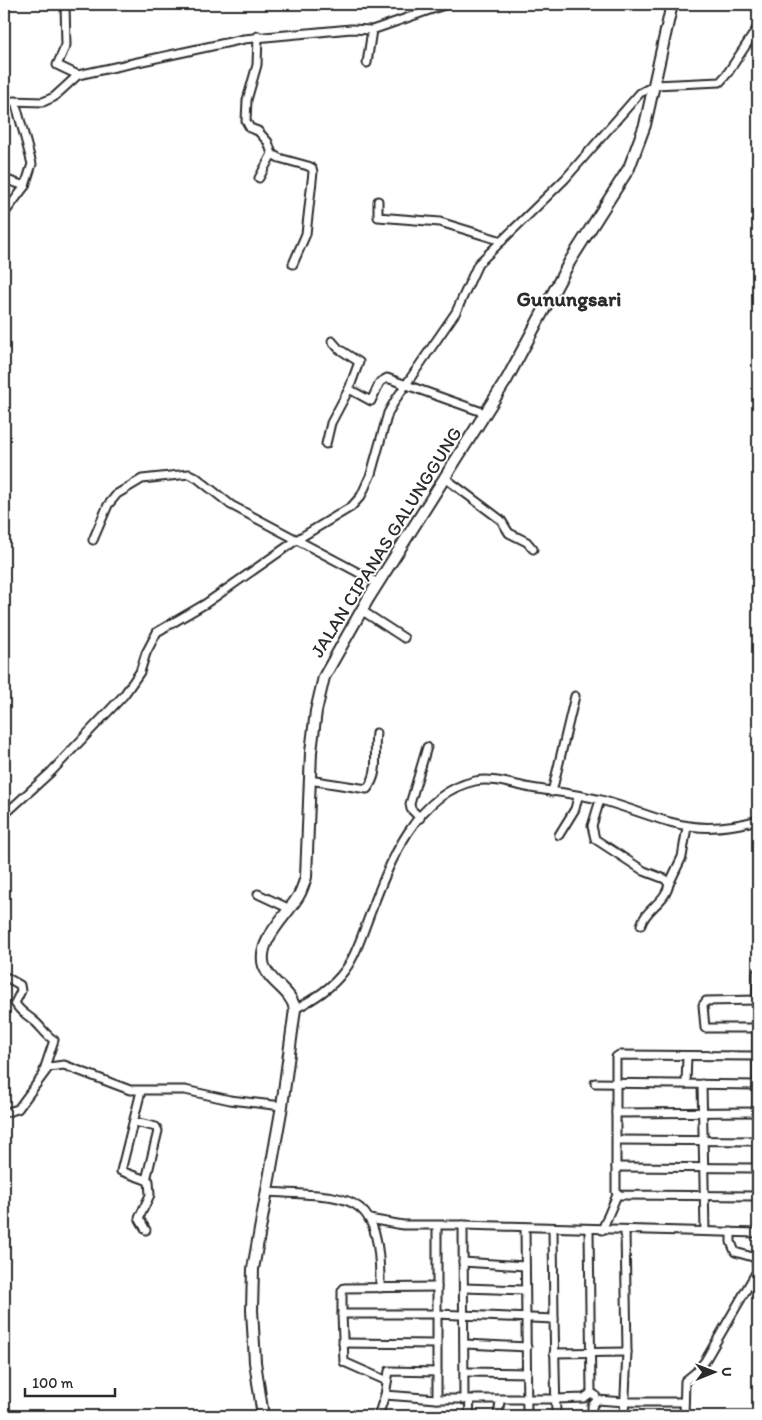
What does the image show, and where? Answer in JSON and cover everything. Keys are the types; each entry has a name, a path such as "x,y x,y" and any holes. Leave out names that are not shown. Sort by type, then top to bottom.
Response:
{"street":[{"path":"65,4 66,45 57,65 78,75"},
{"path":"4,97 15,101 43,102 54,96 78,75 194,48 258,36 351,29 372,30 447,4"},
{"name":"JALAN CIPANAS GALUNGGUNG","path":"295,1009 289,995 268,973 264,965 263,954 271,936 300,895 306,877 316,711 324,677 361,610 507,379 570,260 629,168 645,125 672,4"},
{"path":"4,815 51,772 124,695 140,672 146,653 157,632 205,604 298,539 351,507 361,496 370,474 388,413 456,312 478,264 565,179 640,93 654,89 720,82 728,74 758,27"},
{"path":"367,63 372,30"},
{"path":"258,36 257,64 247,100 246,121 250,128 258,130 268,142 272,154 312,168 313,172 306,234 293,264"},
{"path":"4,214 25,186 32,164 15,101"},
{"path":"259,178 272,154"},
{"path":"4,178 25,186"},
{"path":"378,201 378,217 440,222 502,241"},
{"path":"326,444 331,423 349,389 359,362 339,349 332,341"},
{"path":"349,389 371,401 384,378 389,378 485,413"},
{"path":"93,540 108,505 117,494 142,480 184,474 197,478 231,505 378,583"},
{"path":"445,478 501,520 509,534 527,542 533,549"},
{"path":"361,610 404,638"},
{"path":"552,792 575,696"},
{"path":"313,780 367,789 376,774 374,748 376,732"},
{"path":"420,818 411,809 410,804 427,747"},
{"path":"263,1416 255,1362 252,1310 253,1268 282,1106 295,1009 324,992 346,969 386,875 408,832 434,802 457,788 476,780 600,800 646,816 687,826 727,828 758,820"},
{"path":"560,835 575,809 578,797"},
{"path":"600,800 592,826 595,839 644,871 665,879 669,884"},
{"path":"641,925 646,914 667,894 669,884 682,857 687,826"},
{"path":"258,894 290,909"},
{"path":"617,1194 758,1196 757,973"},
{"path":"4,976 20,985 21,991 15,1003 22,1013 35,1021 45,1035 54,1040 41,1076"},
{"path":"757,1000 706,1001 703,1005 705,1028 757,1028"},
{"path":"602,1230 617,1194 616,1059 618,1056 757,1056"},
{"path":"686,1084 687,1056"},
{"path":"4,1113 18,1110 48,1067 64,1065 82,1070 108,1083 141,1091 185,1090 230,1100 282,1106"},
{"path":"595,1083 757,1084"},
{"path":"702,1084 702,1196 705,1231"},
{"path":"141,1091 135,1122 121,1171 149,1182 150,1192 139,1218 146,1230"},
{"path":"616,1113 757,1112"},
{"path":"135,1122 156,1128 158,1131 146,1180"},
{"path":"617,1140 758,1141"},
{"path":"616,1167 757,1168"},
{"path":"266,1192 329,1196 352,1201 369,1219 379,1256 380,1288"},
{"path":"369,1219 403,1225 758,1233"},
{"path":"463,1225 465,1372 469,1416"},
{"path":"437,1226 437,1399"},
{"path":"525,1227 524,1266 527,1318 526,1416"},
{"path":"553,1228 556,1416"},
{"path":"589,1230 591,1393"},
{"path":"624,1416 627,1352 626,1231"},
{"path":"684,1416 685,1381 705,1361 757,1271 756,1258 735,1252 731,1242 731,1232"},
{"path":"463,1262 524,1266"},
{"path":"387,1381 344,1362 342,1291 344,1288 437,1287"},
{"path":"465,1288 525,1290"},
{"path":"342,1314 437,1314 554,1319"},
{"path":"343,1343 437,1344"},
{"path":"465,1344 527,1347"},
{"path":"554,1352 627,1352"},
{"path":"378,1416 385,1395 387,1374 391,1370 437,1372"},
{"path":"465,1372 527,1373"},
{"path":"385,1395 437,1399 527,1400 584,1398 591,1393"},
{"path":"591,1393 596,1395 597,1400"},
{"path":"584,1398 584,1403 592,1406"},
{"path":"498,1416 500,1400"},
{"path":"597,1400 684,1402"},
{"path":"592,1416 592,1406 597,1400"}],"district":[{"name":"Gunungsari","path":"569,298"}]}
